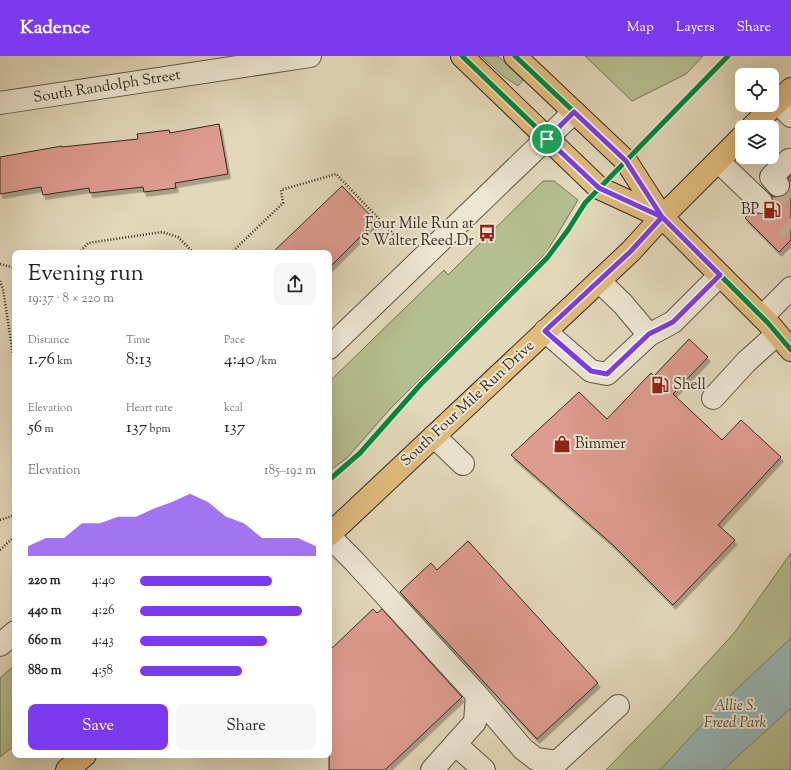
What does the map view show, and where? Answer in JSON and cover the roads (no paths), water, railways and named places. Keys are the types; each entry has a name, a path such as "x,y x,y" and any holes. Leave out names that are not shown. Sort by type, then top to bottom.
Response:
{"main road":[{"path":"462,56 599,188 662,217"},
{"path":"515,56 626,161 662,217 762,317 784,342"},
{"path":"762,120 786,102"},
{"name":"South Four Mile Run Drive","path":"332,533 631,251 662,217 735,144"},
{"path":"67,770 81,758"}],"street":[{"name":"South Randolph Street","path":"0,103 272,59 310,56"},
{"path":"332,345 574,112"},
{"path":"718,161 758,198 775,181 790,160"},
{"path":"545,331 591,371 607,374 649,334 673,322 720,275"},
{"path":"599,281 623,304 649,334"},
{"path":"762,317 791,288"},
{"path":"713,398 746,362 784,342"},
{"path":"434,436 463,464"},
{"path":"332,539 478,695 523,749 536,759 557,762 618,706"},
{"path":"0,645 12,635"},
{"path":"432,770 475,722 478,695"},
{"path":"455,744 484,770"}],"water":[{"path":"791,638 791,708 723,770 660,770 723,702"}],"tunnel":[{"path":"778,185 791,197"},
{"path":"761,202 791,229"}],"place":[{"name":"BP","path":"772,210"},
{"name":"Four Mile Run at S Walter Reed Dr","path":"487,233"},
{"name":"Shell","path":"660,385"},
{"name":"Bimmer","path":"562,444"}],"park label":[{"name":"Allie S. Freed Park","path":"735,714"}]}
